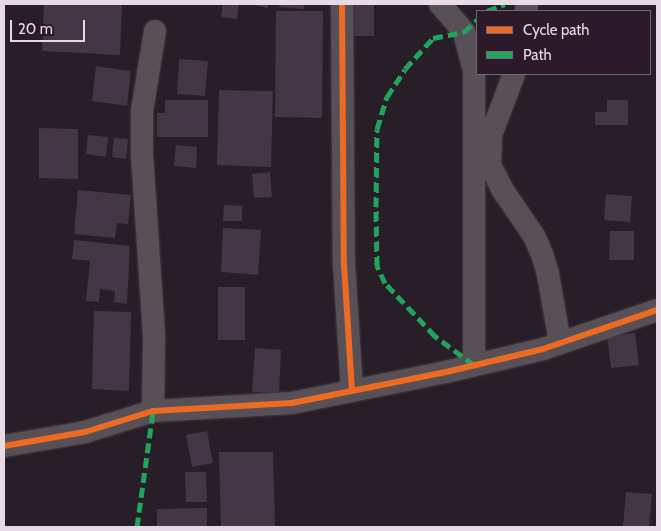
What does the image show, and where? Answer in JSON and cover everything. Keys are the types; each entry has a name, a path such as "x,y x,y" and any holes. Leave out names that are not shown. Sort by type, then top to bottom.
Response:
{"street":[{"path":"342,4 344,264 352,390"},
{"path":"440,4 464,32 474,71 474,365"},
{"path":"153,411 154,335 142,153 142,111 155,30"},
{"path":"514,75 491,135 490,165 502,189 534,236 542,254 548,274 560,343"},
{"path":"4,446 85,432 153,411 218,409 292,403 474,365 560,343 657,310"}],"building":[{"path":"44,4 122,4 120,55 42,51"},
{"path":"223,4 239,4 237,19 221,17"},
{"path":"248,4 268,4 268,8"},
{"path":"280,4 304,4 304,9 279,7"},
{"path":"352,4 374,4 374,36 352,36"},
{"path":"276,11 323,11 322,118 275,117"},
{"path":"179,59 208,61 205,96 177,94"},
{"path":"96,66 131,71 127,106 92,101"},
{"path":"219,90 273,91 271,167 217,165"},
{"path":"165,100 208,100 208,137 157,137 157,113 165,113"},
{"path":"607,100 628,100 628,125 595,125 595,112 607,112"},
{"path":"39,128 78,129 78,179 39,178"},
{"path":"88,135 108,137 106,157 86,154"},
{"path":"114,138 128,139 126,159 112,157"},
{"path":"176,145 197,147 196,168 174,166"},
{"path":"270,172 272,197 254,198 252,174"},
{"path":"78,190 131,195 128,224 117,223 115,238 74,234"},
{"path":"606,194 632,196 630,222 604,220"},
{"path":"224,205 242,206 242,221 223,221"},
{"path":"223,228 261,230 258,275 221,272"},
{"path":"610,231 634,231 634,260 609,260"},
{"path":"74,240 130,246 127,304 114,302 115,291 100,289 99,302 86,301 90,261 72,259"},
{"path":"218,287 245,287 245,340 218,340"},
{"path":"94,311 131,312 129,391 92,389"},
{"path":"635,333 639,365 611,368 607,336"},
{"path":"255,348 281,350 279,393 252,392"},
{"path":"207,431 213,463 192,467 186,435"},
{"path":"219,452 273,452 275,527 221,527"},
{"path":"185,472 206,472 207,502 186,502"},
{"path":"626,492 652,494 649,527 623,527"},
{"path":"207,508 207,527 157,527 157,509"}],"marked path":[{"path":"490,10 505,4"},
{"path":"474,365 435,336 385,283 377,266 376,207 377,129 387,97 405,69 433,38 464,32 476,21"},
{"path":"137,527 153,411"}],"cycle path":[{"path":"342,4 344,264 352,390"},
{"path":"4,446 85,432 153,411 292,403 446,372 543,349 657,310"}]}
